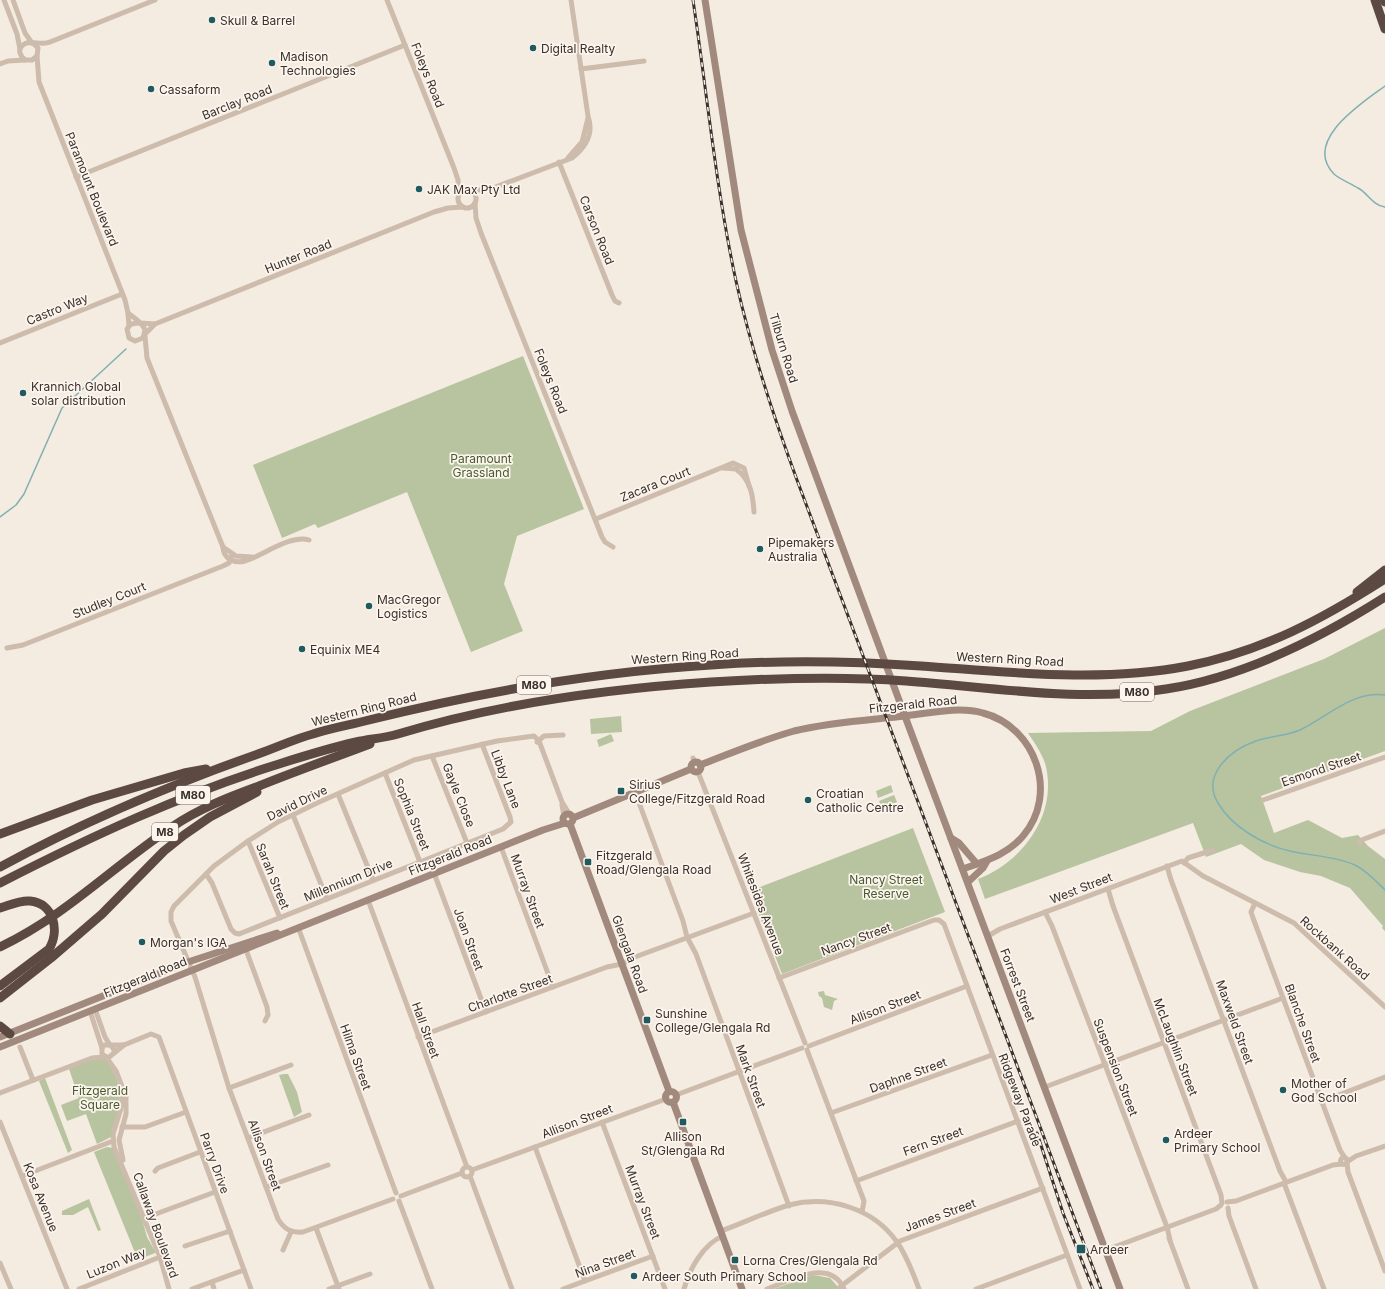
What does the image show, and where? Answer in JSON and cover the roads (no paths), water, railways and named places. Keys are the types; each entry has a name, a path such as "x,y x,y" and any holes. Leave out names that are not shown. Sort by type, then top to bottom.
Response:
{"highway":[{"path":"1375,0 1385,29"},
{"path":"1321,619 1385,570"},
{"name":"Western Ring Road","path":"0,866 92,821 221,767 312,734 406,711 519,687 613,673 712,664 857,662 1085,675 1158,671 1190,665 1245,651 1286,635 1321,619 1359,597 1385,579"},
{"name":"M80","path":"0,883 116,827 203,790 310,754 496,709 617,690 749,680 864,678 1049,693 1096,695 1166,689 1204,680 1244,667 1319,636 1385,597"},
{"path":"1358,614 1385,602"},
{"path":"0,998 102,914 156,859 184,835 210,817 262,789 273,780 396,734"},
{"path":"0,834 92,800 184,773 221,767"},
{"name":"M8","path":"0,947 70,906 140,849 173,826 216,804 273,780"},
{"path":"0,908 22,901 36,902 48,911 55,927 54,936 48,948 0,986"},
{"path":"0,1006 22,981"},
{"path":"0,1026 10,1034"}],"street":[{"path":"4,0 16,30 21,56 26,60"},
{"path":"13,0 25,32 38,48 38,55"},
{"path":"8,61 26,43 46,44 155,0"},
{"name":"Foleys Road","path":"387,0 458,180 458,195"},
{"path":"486,190 471,207 464,207 458,203 458,195 463,190 486,190 559,162 567,158 582,142 588,116 571,0"},
{"name":"Tilburn Road","path":"705,0 738,216 772,350 800,432 895,688"},
{"path":"0,64 8,61 32,60 38,55 46,44"},
{"name":"Barclay Road","path":"76,177 405,45"},
{"name":"Paramount Boulevard","path":"38,55 37,72 40,84 122,294 128,313 129,326"},
{"name":"Paramount Boulevard","path":"26,60 37,72"},
{"path":"580,69 644,62"},
{"name":"Carson Road","path":"559,162 612,295 615,301 620,302"},
{"name":"Foleys Road","path":"458,180 470,190"},
{"path":"470,190 475,195 476,202"},
{"name":"Hunter Road","path":"448,208 458,195"},
{"name":"Foleys Road","path":"476,202 476,218 605,542 613,547"},
{"name":"Foleys Road","path":"464,207 476,218"},
{"name":"Hunter Road","path":"139,323 155,324 448,208 464,207"},
{"name":"Castro Way","path":"0,343 122,294"},
{"name":"Paramount Boulevard","path":"128,313 139,323"},
{"path":"145,350 128,335 129,326 139,323 144,327 145,350 222,547 230,558 242,561 294,540 309,540"},
{"name":"Hunter Road","path":"145,335 155,324"},
{"path":"135,341 141,340 145,335"},
{"name":"Zacara Court","path":"596,519 722,468 736,469 741,473 749,486 754,500 754,512"},
{"name":"Studley Court","path":"7,648 26,644 218,567 230,558"},
{"name":"Forrest Street","path":"895,688 1120,1289"},
{"name":"Fitzgerald Road","path":"0,1046 92,1010 193,974 239,952 298,927 543,830 635,792 695,765 795,731 955,710 984,713 1010,725 1020,734 1034,757 1039,770 1041,795 1035,817 1023,836 1007,851 987,861 963,869"},
{"path":"564,734 547,736 538,741 562,802 567,819"},
{"name":"David Drive","path":"193,974 171,921 171,912 174,906 206,874 248,841 293,816 410,761 482,744 525,738 538,741"},
{"name":"Libby Lane","path":"482,744 511,822"},
{"name":"Gayle Close","path":"432,756 467,843"},
{"name":"Esmond Street","path":"1263,800 1385,757"},
{"name":"Whitesides Avenue","path":"695,765 806,1047 864,1201 862,1212"},
{"name":"Sophia Street","path":"384,773 420,862"},
{"name":"Mark Street","path":"635,792 789,1206"},
{"path":"338,794 373,880"},
{"path":"293,816 327,899"},
{"name":"Glengala Road","path":"567,819 669,1091 673,1092 672,1098"},
{"name":"Millennium Drive","path":"206,874 212,883 229,925 235,933 244,932 503,829 511,822"},
{"path":"1360,844 1359,841 1385,831"},
{"path":"951,838 959,843 976,864"},
{"name":"Sarah Street","path":"248,841 280,918"},
{"name":"Murray Street","path":"501,847 553,987"},
{"name":"West Street","path":"987,934 1167,866 1184,863 1188,858 1213,850"},
{"path":"968,882 983,868 987,861"},
{"name":"Rockbank Road","path":"1184,863 1193,872 1294,923 1385,1007"},
{"name":"Maxweld Street","path":"1167,866 1324,1289"},
{"name":"Joan Street","path":"434,873 486,1012"},
{"name":"McLaughlin Street","path":"1106,889 1256,1289"},
{"name":"Hall Street","path":"368,900 466,1167"},
{"name":"Blanche Street","path":"1255,903 1252,912 1253,918 1385,1271"},
{"name":"Suspension Street","path":"1047,911 1188,1289"},
{"name":"Charlotte Street","path":"418,1037 754,913"},
{"name":"Nancy Street","path":"779,978 939,920"},
{"name":"Ridgeway Parade","path":"939,920 944,924 1080,1289"},
{"name":"Fitzgerald Road","path":"0,1037 188,962 234,946 298,927"},
{"name":"Hilma Street","path":"298,927 399,1194"},
{"path":"234,946 242,945 247,949 249,959 267,1007 268,1016 265,1021"},
{"path":"239,952 249,959"},
{"name":"Allison Street","path":"193,974 229,1088 278,1219 282,1225 291,1232"},
{"name":"Allison Street","path":"472,1170 672,1098 967,986"},
{"path":"1045,1088 1283,998"},
{"path":"89,1002 105,1037 114,1049 113,1054"},
{"path":"92,1010 101,1049 105,1057"},
{"name":"Parry Drive","path":"124,1045 154,1036 160,1045 251,1289"},
{"path":"92,1058 106,1044 124,1045"},
{"path":"0,1093 92,1058 105,1057 113,1054 124,1045"},
{"path":"20,1047 33,1080"},
{"name":"Callaway Boulevard","path":"113,1054 116,1071 126,1102 124,1120 116,1141"},
{"name":"Daphne Street","path":"831,1113 992,1054"},
{"name":"Callaway Boulevard","path":"105,1057 116,1071"},
{"path":"229,1088 291,1065"},
{"path":"1321,1102 1385,1078"},
{"name":"Callaway Boulevard","path":"121,1085 122,1105 114,1129 116,1141 124,1167 160,1256 169,1289"},
{"path":"672,1098 742,1289"},
{"path":"122,1127 148,1126 186,1112"},
{"path":"248,1138 309,1115"},
{"path":"117,1120 124,1120 136,1126"},
{"name":"Fern Street","path":"856,1181 1018,1121"},
{"name":"Kosa Avenue","path":"0,1122 63,1279 70,1289"},
{"name":"Murray Street","path":"602,1122 665,1289"},
{"path":"22,1176 103,1144 116,1141"},
{"path":"1106,1250 1385,1146"},
{"path":"535,1147 585,1281"},
{"path":"155,1170 200,1152"},
{"path":"266,1187 328,1165"},
{"path":"283,1250 291,1232 303,1232 316,1228 393,1199 393,1196 462,1173 462,1170 466,1167 472,1170 470,1176 512,1289"},
{"path":"462,1173 466,1176 470,1176"},
{"name":"James Street","path":"842,1287 897,1242 1043,1188"},
{"path":"145,1218 215,1192"},
{"path":"399,1194 399,1201 432,1289"},
{"path":"393,1199 399,1201"},
{"path":"684,1289 700,1256 722,1234 789,1206 821,1201 846,1206 862,1212 880,1224 897,1242 908,1262 919,1289"},
{"path":"316,1228 338,1288"},
{"path":"185,1246 230,1231"},
{"path":"976,1289 1067,1255"},
{"name":"Luzon Way","path":"79,1289 160,1256"},
{"name":"Nina Street","path":"564,1289 652,1256"},
{"path":"0,1263 11,1289"},
{"path":"192,1289 244,1270"},
{"path":"767,1289 812,1273 822,1272 830,1275 842,1287"},
{"path":"329,1289 338,1288 370,1274"},
{"path":"212,1282 214,1289"}],"waterway":[{"path":"1385,86 1363,102 1339,124 1330,136 1325,149 1326,161 1334,174 1361,190 1377,204 1385,207"},
{"path":"0,517 16,505 24,494 62,408 126,349"},
{"path":"1385,695 1361,697 1340,706 1300,730 1289,734 1261,739 1246,745 1228,757 1221,765 1216,773 1213,783 1214,793 1224,812 1231,820 1249,834 1259,840 1280,848 1298,853 1323,856 1355,865 1367,873 1385,890"}],"railway":[{"path":"693,0 717,176 729,246 748,332 763,382 797,480 1101,1289"},
{"path":"1037,1133 1063,1213 1093,1289"}],"place":[{"name":"Skull & Barrel","path":"212,20"},
{"name":"Digital Realty","path":"533,48"},
{"name":"Madison Technologies","path":"272,63"},
{"name":"Cassaform","path":"151,89"},
{"name":"JAK Max Pty Ltd","path":"419,189"},
{"name":"Krannich Global solar distribution","path":"23,393"},
{"name":"Pipemakers Australia","path":"760,549"},
{"name":"MacGregor Logistics","path":"369,606"},
{"name":"Equinix ME4","path":"302,649"},
{"name":"Sirius College/Fitzgerald Road","path":"621,791"},
{"name":"Croatian Catholic Centre","path":"808,800"},
{"name":"Fitzgerald Road/Glengala Road","path":"588,862"},
{"name":"Morgan's IGA","path":"142,942"},
{"name":"Sunshine College/Glengala Rd","path":"647,1020"},
{"name":"Mother of God School","path":"1283,1090"},
{"name":"Allison St/Glengala Rd","path":"683,1122"},
{"name":"Ardeer Primary School","path":"1166,1140"},
{"name":"Ardeer","path":"1081,1249"},
{"name":"Lorna Cres/Glengala Rd","path":"735,1260"},
{"name":"Ardeer South Primary School","path":"634,1276"}],"park label":[{"name":"Paramount Grassland","path":"481,465"},
{"name":"Nancy Street Reserve","path":"886,886"},
{"name":"Fitzgerald Square","path":"100,1097"}]}
